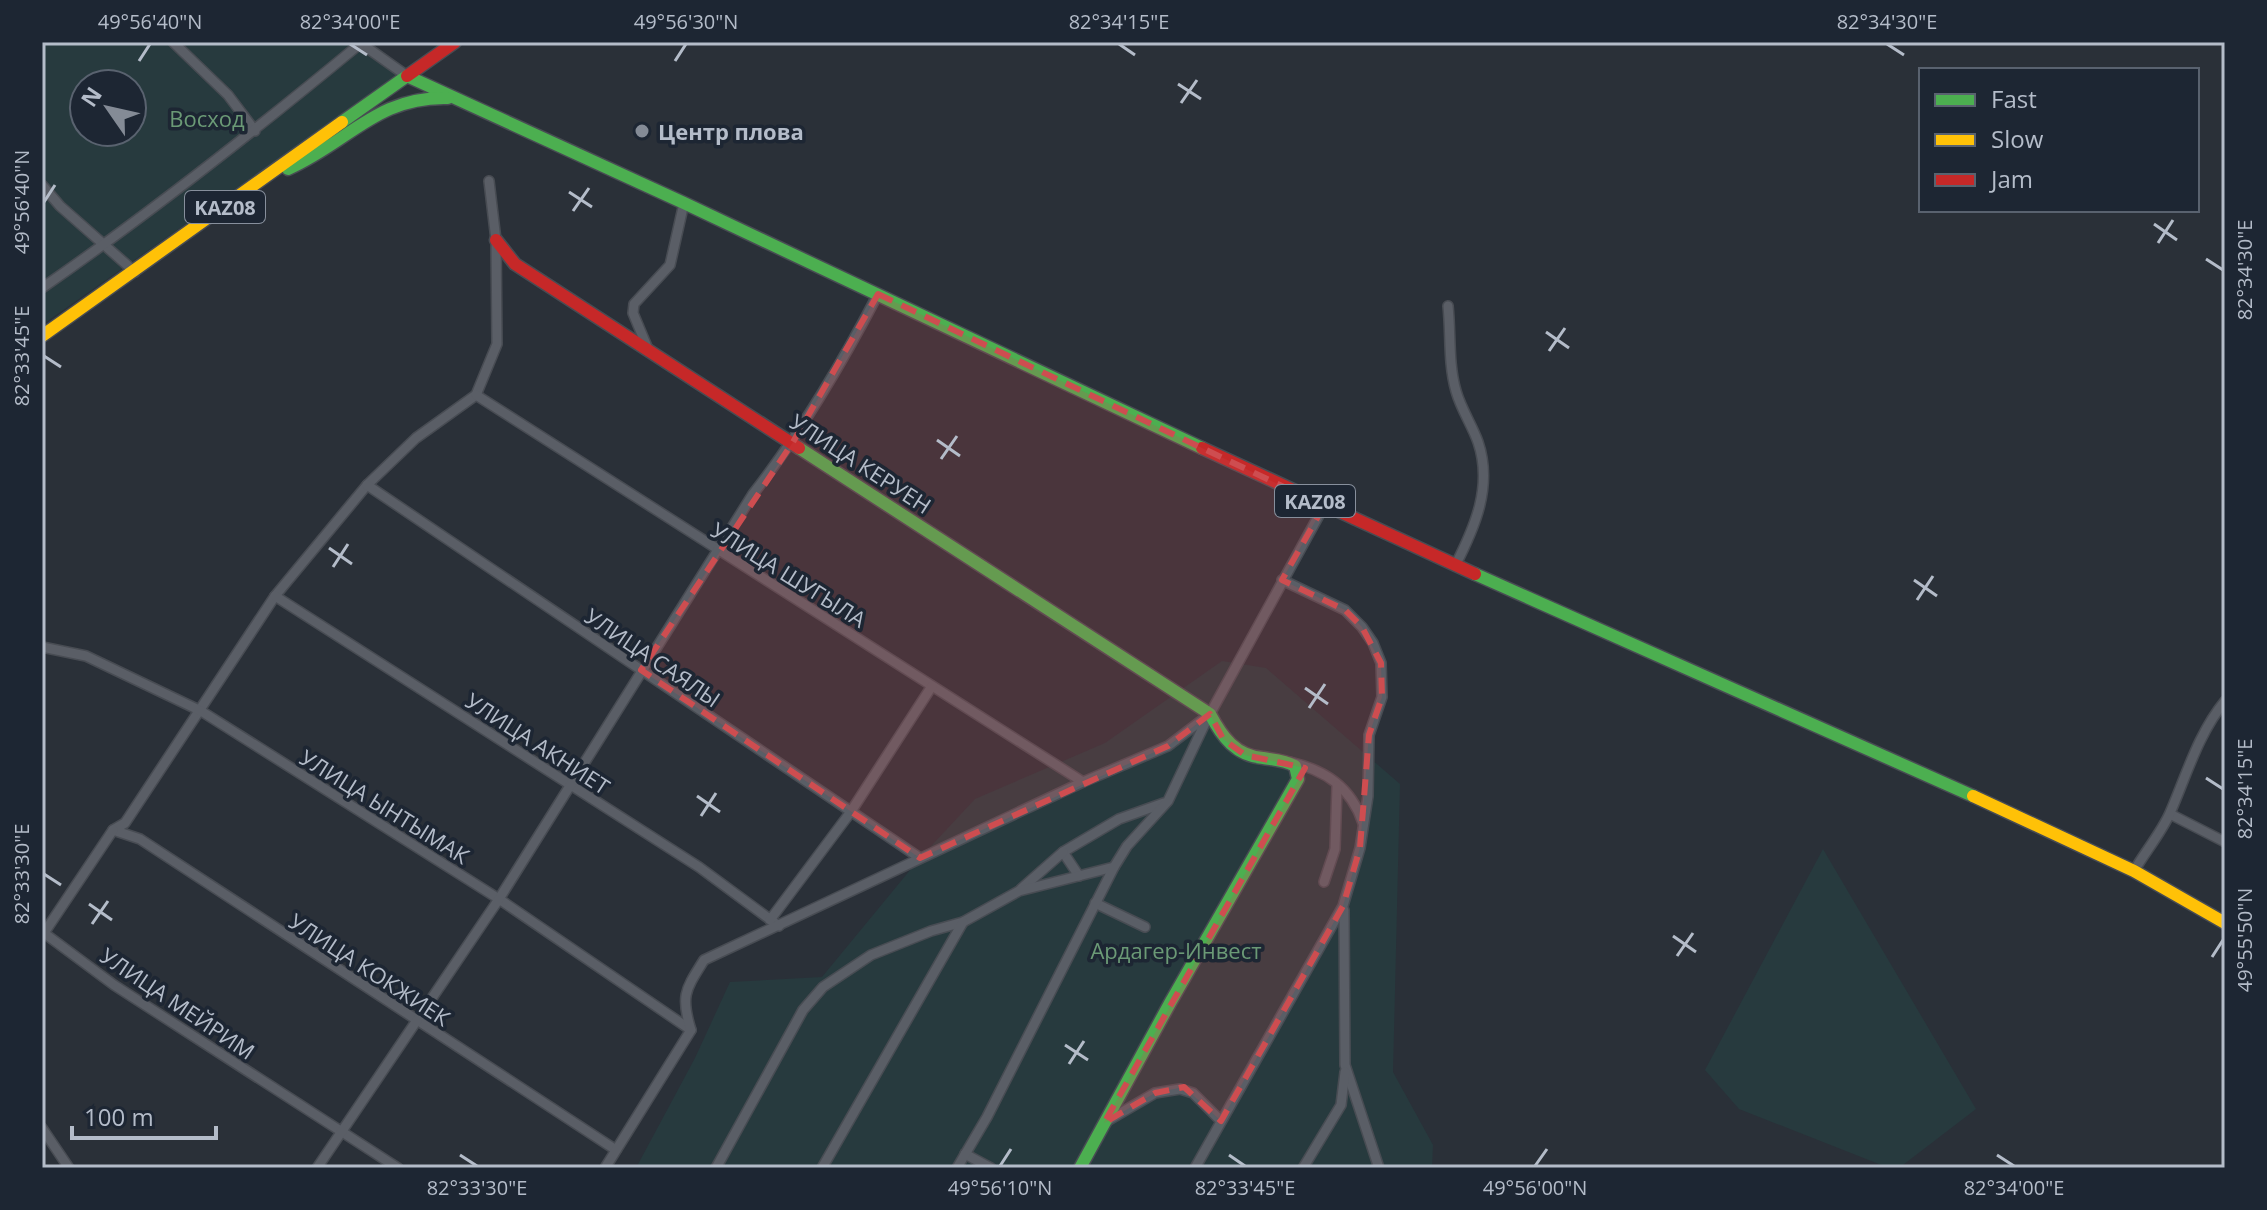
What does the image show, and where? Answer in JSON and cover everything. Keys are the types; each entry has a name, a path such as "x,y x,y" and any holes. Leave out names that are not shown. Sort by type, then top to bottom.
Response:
{"main road":[{"path":"407,76 455,42"},
{"name":"KAZ08","path":"42,336 407,76 684,203 1324,506 2069,839 2134,871 2225,923"},
{"path":"271,174 306,163 387,108 410,98 433,96 466,101"},
{"name":"УЛИЦА КЕРУЕН","path":"496,240 515,264 1210,714"},
{"path":"1080,1168 1298,779 1299,772 1290,762 1245,755 1223,739 1210,714"}],"street":[{"path":"173,42 228,95 255,131"},
{"path":"42,288 105,245 255,131 360,43 407,76"},
{"path":"113,830 125,823 275,596 367,485 416,438 476,395 497,344 496,240 489,181"},
{"path":"42,185 60,206 135,272"},
{"path":"648,349 633,313 634,304 670,265 684,203"},
{"path":"317,1168 499,899 753,494 793,442 840,367 878,294"},
{"path":"1448,306 1451,367 1456,393 1478,443 1483,491 1476,525 1455,566"},
{"name":"УЛИЦА ШУГЫЛА","path":"476,395 1083,782"},
{"name":"УЛИЦА САЯЛЫ","path":"367,485 920,858"},
{"path":"957,1168 1035,1024 1114,867 1127,846 1168,801 1210,714 1324,506"},
{"path":"1195,1168 1343,906 1364,826 1369,735 1382,697 1381,663 1373,643 1345,610 1282,580"},
{"name":"УЛИЦА АКНИЕТ","path":"275,596 699,867 779,926"},
{"name":"УЛИЦА ЫНТЫМАК","path":"42,647 86,656 201,711 499,899 691,1030"},
{"path":"770,920 850,813 932,686"},
{"path":"2134,871 2170,814 2179,786 2204,732 2225,701"},
{"path":"605,1168 691,1030 684,1009 685,992 704,960 1083,782 1168,746 1210,714"},
{"path":"1290,762 1325,773 1353,800 1364,826"},
{"path":"1324,882 1335,849 1337,786"},
{"path":"716,1168 803,1010 823,987 871,955 963,922 1019,891 1063,852 1119,819 1168,801"},
{"path":"2170,814 2225,842"},
{"name":"УЛИЦА КОКЖИЕК","path":"113,830 140,839 616,1150"},
{"name":"УЛИЦА МЕЙРИМ","path":"113,830 44,933 114,985 398,1168"},
{"path":"1063,852 1079,876"},
{"path":"1019,891 1114,867"},
{"path":"1095,903 1145,927"},
{"path":"1303,1168 1341,1105 1345,1069 1343,906"},
{"path":"822,1168 963,922"},
{"path":"1345,1069 1379,1168"},
{"path":"1104,1123 1155,1093 1180,1089 1193,1093 1221,1121"},
{"path":"42,1128 69,1168"},
{"path":"965,1154 991,1168"}],"highlighted area":[{"path":"878,294 1324,506 1282,580 1345,610 1362,627 1381,663 1382,697 1369,735 1360,848 1343,906 1221,1121 1184,1087 1155,1093 1104,1123 1305,768 1245,755 1223,739 1210,714 1168,746 920,858 641,670 793,442"}],"green space":[{"name":"Восход","path":"42,42 370,42 406,69 42,325"},
{"name":"Ардагер-Инвест","path":"1222,661 1266,668 1400,784 1393,1072 1433,1145 1432,1168 636,1168 695,1058 730,982 822,977 920,858 975,799 1105,743"},
{"path":"1823,849 1976,1109 1899,1168 1889,1168 1739,1109 1705,1070"}],"traffic: fast":[{"path":"342,122 407,76 1202,448"},
{"path":"288,169 382,112 423,99 448,98"},
{"path":"799,448 1210,714 1225,738 1245,754 1295,766 1298,779 1080,1168"},
{"path":"1475,574 1973,796"}],"traffic: slow":[{"path":"42,336 342,122"},
{"path":"1973,796 2134,871 2225,923"}],"traffic: jam":[{"path":"407,76 455,42"},
{"path":"496,240 515,264 799,448"},
{"path":"1202,448 1475,574"}],"place":[{"name":"Центр плова","path":"642,131"}]}
